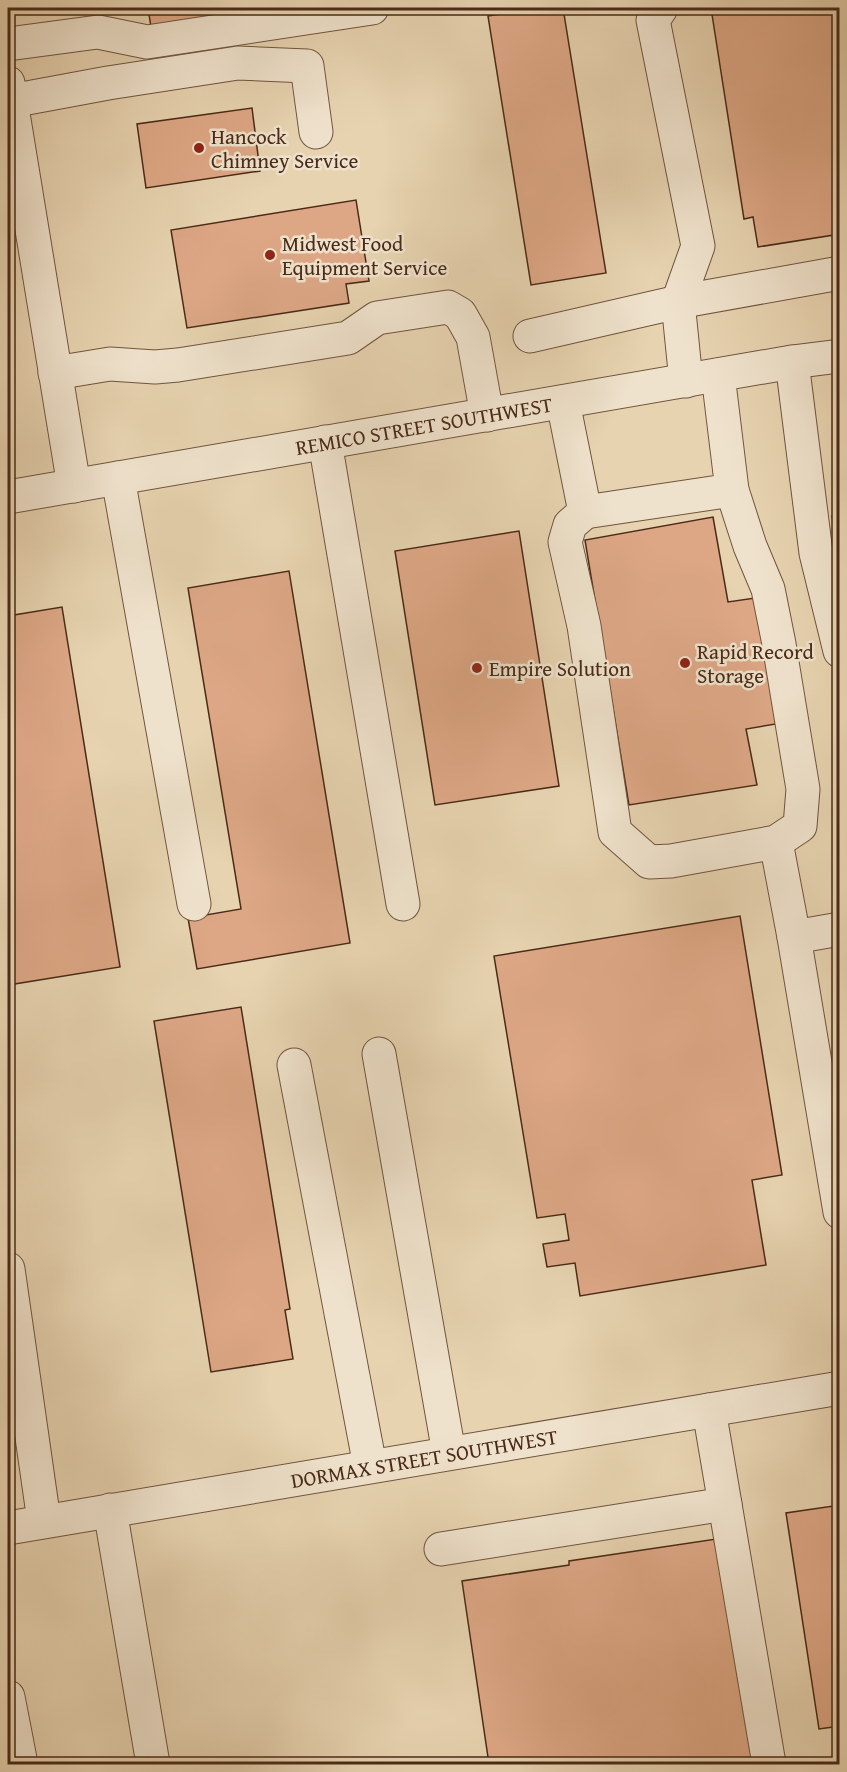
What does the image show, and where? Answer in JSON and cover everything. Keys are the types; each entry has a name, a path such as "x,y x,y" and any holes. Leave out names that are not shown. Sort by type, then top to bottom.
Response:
{"street":[{"path":"8,44 98,32 147,42 372,8"},
{"path":"661,8 653,20 698,246 678,302 686,381"},
{"path":"74,486 9,92 108,83 238,63 307,66 316,132"},
{"path":"530,336 678,302 840,273"},
{"path":"55,373 110,363 155,367 178,365 336,340 348,338 377,318 447,308 460,314 472,337 487,415"},
{"name":"REMICO STREET SOUTHWEST","path":"8,497 792,362 840,356"},
{"path":"792,362 816,552 840,651"},
{"path":"718,375 732,490 750,546 768,589 779,644 803,789 800,826 777,842 671,861 649,862 615,832 584,626 565,542 570,525 585,512 732,490"},
{"path":"563,402 585,512"},
{"path":"325,442 403,904"},
{"path":"118,478 194,904"},
{"path":"777,842 840,1212"},
{"path":"794,937 840,929"},
{"path":"380,1054 449,1454"},
{"path":"294,1065 370,1466"},
{"path":"8,1269 44,1521"},
{"name":"DORMAX STREET SOUTHWEST","path":"8,1528 840,1388"},
{"path":"709,1410 769,1764"},
{"path":"441,1549 725,1504"},
{"path":"110,1510 153,1764"},
{"path":"8,1697 21,1764"}],"building":[{"path":"148,8 274,8 151,27"},
{"path":"539,8 563,8 606,273 531,285 488,16"},
{"path":"711,8 840,8 840,234 758,247 753,217 744,219"},
{"name":"Hancock Chimney Service","path":"252,108 260,171 146,188 137,124"},
{"name":"Midwest Food Equipment Service","path":"356,200 369,281 346,284 349,303 187,328 171,230"},
{"path":"840,515 840,560 832,516"},
{"name":"Rapid Record Storage","path":"713,517 728,602 755,598 776,724 746,729 757,785 629,805 585,540"},
{"name":"Empire Solution","path":"519,531 559,786 435,805 395,551"},
{"path":"289,571 350,943 197,969 188,918 241,909 188,588"},
{"path":"62,607 120,967 8,985 8,616"},
{"path":"740,916 782,1175 752,1180 766,1265 580,1296 575,1263 547,1267 543,1244 569,1240 565,1214 537,1218 494,956"},
{"path":"241,1007 290,1309 285,1310 293,1359 211,1372 154,1021"},
{"path":"840,1079 840,1143 827,1081"},
{"path":"840,1505 840,1726 819,1729 786,1513"},
{"path":"723,1538 757,1764 489,1764 462,1581 569,1565 569,1561"}],"place":[{"name":"Hancock Chimney Service","path":"199,148"},
{"name":"Midwest Food Equipment Service","path":"270,255"},
{"name":"Rapid Record Storage","path":"685,663"},
{"name":"Empire Solution","path":"477,668"}]}
